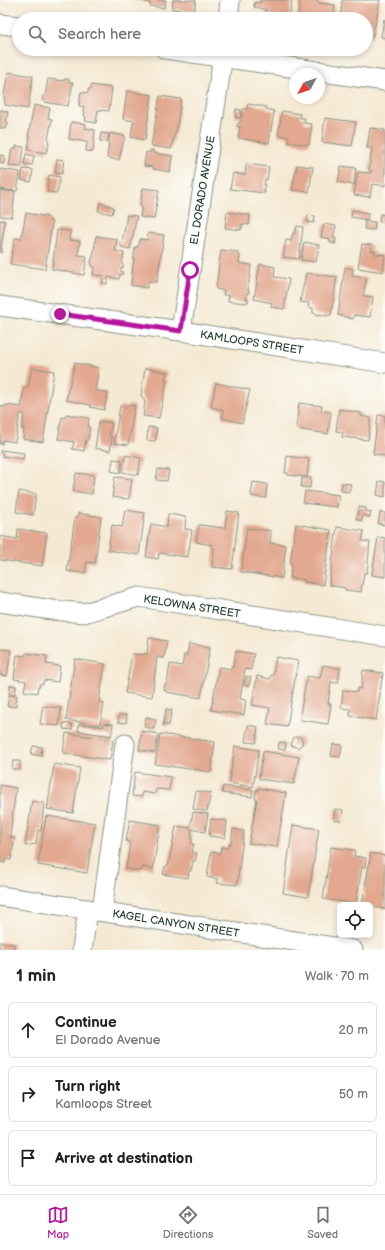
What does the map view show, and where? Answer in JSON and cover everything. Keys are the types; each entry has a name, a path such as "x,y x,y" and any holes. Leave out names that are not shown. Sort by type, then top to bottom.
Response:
{"street":[{"path":"229,12 230,0"},
{"path":"0,24 12,25"},
{"name":"EL DORADO AVENUE","path":"181,331 223,56"},
{"path":"240,56 385,81"},
{"name":"KAMLOOPS STREET","path":"0,306 181,331 385,363"},
{"name":"KELOWNA STREET","path":"0,602 84,613 139,597 385,636"},
{"path":"82,950 95,910 126,744"},
{"name":"KAGEL CANYON STREET","path":"0,896 353,950"}],"building":[{"path":"137,0 166,0 164,8 150,6 150,3"},
{"path":"173,0 196,0 194,12 172,9"},
{"path":"260,0 292,0 290,12 266,12 266,10 254,7 255,2 260,3"},
{"path":"300,0 314,0 318,1 318,3 335,5 334,12 298,12"},
{"path":"342,0 380,0 373,36 373,12 341,12"},
{"path":"384,19 385,20 385,38 381,37"},
{"path":"8,72 33,76 28,109 5,105 4,96"},
{"path":"48,79 64,81 64,79 69,79 69,82 73,83 68,106 44,102 44,100 42,100 43,96 45,96"},
{"path":"91,85 112,88 109,111 98,110 96,123 85,121 85,112 83,112 84,107 79,106 81,92 88,93 88,89 91,89"},
{"path":"127,91 152,95 145,140 131,137 133,123 135,121 123,119"},
{"path":"160,96 181,99 176,133 171,149 151,146"},
{"path":"248,104 266,107 266,109 274,111 269,143 238,138 240,127 237,126 238,123 240,123 243,109 247,109"},
{"path":"34,105 50,108 48,118 52,119 48,139 49,145 46,153 28,150 30,137 28,137"},
{"path":"236,109 241,110 240,118 235,117"},
{"path":"0,110 8,112 6,122 8,122 8,126 6,126 5,129 0,128"},
{"path":"282,111 300,114 300,118 305,118 304,123 312,124 309,145 288,142 289,137 278,135"},
{"path":"325,118 356,122 352,146 322,142"},
{"path":"71,122 86,124 85,128 95,130 93,152 86,151 87,142 69,139"},
{"path":"370,128 385,130 385,186 372,184 370,197 354,195 358,172 371,173 372,171 369,170 372,148 367,148"},
{"path":"101,133 109,134 107,142 100,141"},
{"path":"110,133 125,136 119,160 107,158"},
{"path":"16,146 24,147 21,167 9,166 12,149 16,149"},
{"path":"150,150 153,150 153,153 172,156 170,172 144,166 146,152 150,153"},
{"path":"26,154 34,156 32,165 24,164"},
{"path":"0,155 5,156 4,164 0,163"},
{"path":"57,159 64,160 62,174 55,173"},
{"path":"246,164 269,167 267,180 265,179 265,193 230,189 233,173 245,175"},
{"path":"297,165 313,167 309,192 292,190"},
{"path":"341,166 356,168 354,185 338,182"},
{"path":"0,169 20,172 17,191 0,189"},
{"path":"23,169 33,170 31,182 21,180"},
{"path":"49,175 60,177 57,193 47,192"},
{"path":"143,188 159,190 154,219 140,217 142,206 140,205"},
{"path":"0,190 15,192 12,217 0,216"},
{"path":"100,203 114,207 112,214 98,211"},
{"path":"352,210 368,213 367,220 351,217"},
{"path":"227,212 250,215 249,225 242,224 241,230 225,228"},
{"path":"26,213 48,217 52,223 45,269 10,264 15,238 21,239"},
{"path":"380,214 385,215 385,223 379,222"},
{"path":"127,215 137,216 130,249 121,247 122,246 120,245 120,242 122,243"},
{"path":"308,215 315,216 314,223 307,222"},
{"path":"0,220 5,221 1,249 2,253 0,252"},
{"path":"365,221 375,222 374,230 364,229"},
{"path":"324,224 336,226 333,238 336,238 335,244 329,242 330,239 321,237"},
{"path":"297,226 303,227 299,259 283,257 286,240 291,241"},
{"path":"57,230 70,231 69,240 80,241 78,255 87,256 84,275 52,269"},
{"path":"148,233 164,235 157,282 148,281 147,288 131,285 135,247 138,247 140,239 147,240"},
{"path":"96,236 117,239 115,251 124,253 122,264 123,268 121,268 121,272 123,272 122,275 120,274 119,279 108,277 107,284 102,283 104,276 93,275 95,267 92,266 91,263"},
{"path":"304,242 319,245 316,262 301,260"},
{"path":"362,244 372,245 371,251 375,251 375,254 385,255 383,272 358,268"},
{"path":"221,250 238,252 238,255 240,255 239,263 251,265 249,293 247,293 246,299 248,299 248,302 246,303 228,301 229,295 223,295 224,291 216,289"},
{"path":"260,264 275,267 274,277 289,279 284,309 271,307 272,303 254,299"},
{"path":"345,267 353,269 352,276 367,278 363,296 373,297 370,317 354,315 353,319 338,315"},
{"path":"306,273 337,277 331,315 316,315 316,313 313,313 313,308 308,307 309,303 300,302"},
{"path":"75,363 99,368 95,390 108,393 104,410 90,407 91,405 66,400"},
{"path":"32,368 54,371 43,442 23,439 24,429 22,429 24,414 20,414 15,442 3,440 2,444 0,444 0,406 5,407 6,405 21,407 24,387 28,387"},
{"path":"145,368 167,372 165,380 167,380 159,418 143,416 145,402 141,395"},
{"path":"216,383 250,390 242,423 222,418 223,410 211,407"},
{"path":"299,403 322,406 321,410 331,412 328,434 296,429"},
{"path":"129,405 135,406 128,445 114,443 120,406 128,407"},
{"path":"339,409 361,413 361,416 371,418 368,440 342,437 343,432 336,431"},
{"path":"66,414 89,418 88,427 90,428 84,451 72,449 74,442 58,439 62,417 65,418"},
{"path":"378,415 385,416 385,456 373,454"},
{"path":"99,421 112,423 109,436 112,437 110,451 95,448"},
{"path":"148,427 157,428 155,441 147,440"},
{"path":"1,450 24,453 23,459 2,456 3,453 0,453"},
{"path":"125,455 141,458 138,475 122,472"},
{"path":"287,456 309,459 307,477 288,475 288,473 285,473"},
{"path":"113,459 122,460 120,473 111,471"},
{"path":"158,469 169,470 167,481 156,480"},
{"path":"76,473 94,475 92,494 73,491"},
{"path":"115,477 132,479 129,499 112,497"},
{"path":"302,478 311,478 310,488 301,487"},
{"path":"379,481 385,482 385,497 377,495"},
{"path":"253,482 267,484 266,498 251,496"},
{"path":"342,483 351,484 349,492 341,491"},
{"path":"19,491 36,494 33,515 16,512"},
{"path":"305,491 339,495 337,507 303,503"},
{"path":"359,507 366,508 366,511 371,512 370,517 363,515 362,521 356,519"},
{"path":"125,510 145,513 139,555 108,550 112,525 122,527"},
{"path":"227,511 239,513 232,569 212,567 214,548 212,548 212,545 196,542 199,525 225,528"},
{"path":"380,512 385,513 385,525 378,524"},
{"path":"78,513 101,517 95,563 87,562 85,573 67,571 75,517 78,517"},
{"path":"168,514 186,517 185,529 192,530 188,557 159,553 158,559 146,557 151,524 167,527"},
{"path":"296,524 331,530 323,585 290,578 292,563 290,563"},
{"path":"337,527 364,531 362,541 370,542 367,573 364,573 361,592 345,590 345,588 329,585"},
{"path":"247,528 271,531 270,543 286,545 282,578 241,572"},
{"path":"18,529 47,533 42,566 0,560 0,536 17,539"},
{"path":"378,537 385,538 385,577 372,575"},
{"path":"149,638 167,641 164,658 157,657 152,697 125,693 132,654 147,654"},
{"path":"189,644 210,647 201,698 166,692 164,690 165,684 167,684 170,664 182,666 184,655 187,655"},
{"path":"0,649 11,650 7,676 0,675"},
{"path":"236,651 254,654 251,670 245,669 240,699 246,700 244,715 211,710 219,667 231,669 231,667 233,667"},
{"path":"26,653 47,656 46,664 60,666 58,682 44,680 43,684 39,684 40,687 38,687 37,693 24,691 26,681 14,679 17,655 25,656"},
{"path":"276,657 298,661 287,727 267,724 270,708 252,705 257,676 270,679 271,675 273,676"},
{"path":"75,659 105,664 99,702 104,703 100,725 66,720"},
{"path":"323,665 340,668 338,683 331,682 328,704 331,704 328,724 300,720 307,676 320,678"},
{"path":"363,670 383,673 376,720 350,716 350,709 341,708 343,690 357,692 358,688 361,689"},
{"path":"246,676 251,677 249,686 244,685"},
{"path":"10,685 16,686 15,694 9,694"},
{"path":"9,695 17,696 16,707 7,706"},
{"path":"43,706 61,708 59,726 40,724"},
{"path":"166,709 172,710 169,725 163,725"},
{"path":"119,715 127,715 126,723 118,722"},
{"path":"146,717 156,719 154,729 144,727"},
{"path":"64,723 72,724 72,730 63,729"},
{"path":"104,723 113,724 111,736 78,731 79,724 103,727"},
{"path":"248,725 258,727 256,743 245,742"},
{"path":"142,731 158,734 155,753 139,750"},
{"path":"66,733 113,740 110,760 63,753"},
{"path":"160,734 215,742 211,772 155,764"},
{"path":"294,737 301,737 303,743 298,748 291,745"},
{"path":"279,742 286,743 285,750 278,749"},
{"path":"333,744 342,745 340,757 331,756"},
{"path":"33,746 42,747 41,756 31,754"},
{"path":"235,746 259,750 253,787 229,783"},
{"path":"263,751 299,757 294,784 259,779"},
{"path":"13,761 20,761 20,770 12,769"},
{"path":"54,764 80,768 73,813 47,809"},
{"path":"135,772 171,777 169,790 156,789 155,794 142,792 142,797 132,796"},
{"path":"0,785 16,788 10,837 15,838 11,860 6,859 5,863 0,862"},
{"path":"223,786 253,790 252,797 222,793"},
{"path":"258,788 286,793 277,847 249,843 257,799 255,799 256,790 258,791"},
{"path":"196,791 211,793 207,811 193,809"},
{"path":"32,801 44,803 41,831 38,830 36,844 25,846"},
{"path":"335,809 343,810 341,821 334,820"},
{"path":"193,812 208,814 205,832 191,829 192,844 194,844 192,852 197,853 195,861 193,861 191,871 189,871 188,878 163,874 165,866 168,866 176,826 190,828"},
{"path":"46,816 95,823 87,873 38,865"},
{"path":"211,819 227,821 225,838 209,836"},
{"path":"130,820 160,825 153,869 142,867 141,871 126,869 130,842 126,841"},
{"path":"293,825 319,829 308,897 283,893"},
{"path":"233,829 244,831 237,885 217,883 218,879 207,877 211,852 220,853 221,847 228,848 229,843 231,844"},
{"path":"331,847 355,850 354,856 366,858 365,868 362,867 356,902 343,902 323,899"},
{"path":"371,853 385,856 385,909 373,907 373,902 363,902"},
{"path":"0,942 14,944 13,950 0,950"}],"route":[{"path":"60,314 181,331 190,270"}]}
